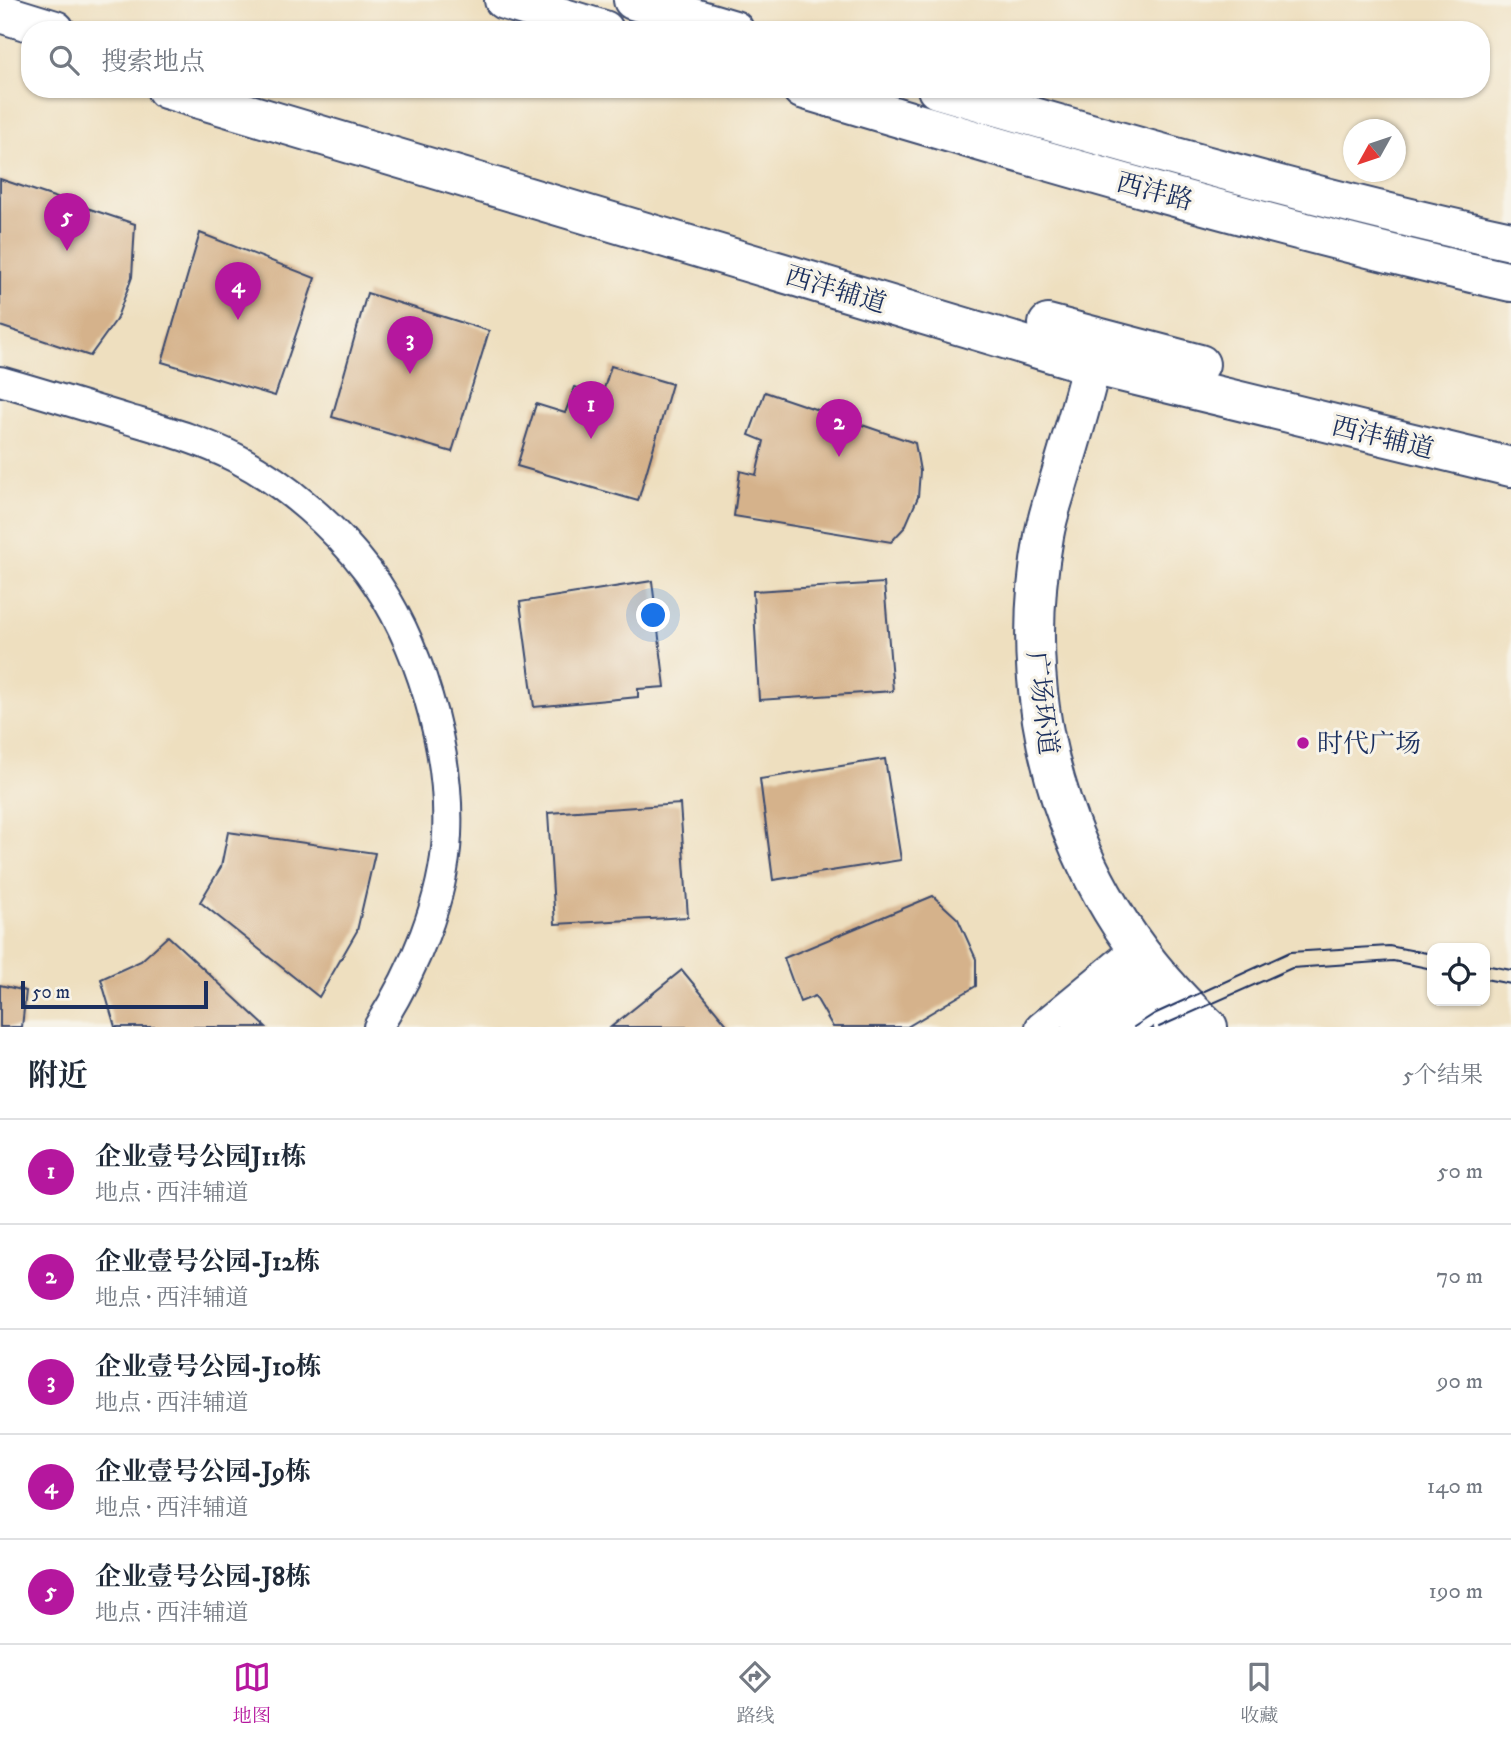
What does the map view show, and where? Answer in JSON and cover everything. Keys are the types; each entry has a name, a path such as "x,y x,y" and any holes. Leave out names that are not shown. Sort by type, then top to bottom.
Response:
{"main road":[{"path":"504,0 574,21"},
{"path":"633,0 704,21"},
{"path":"0,13 26,21"},
{"path":"0,40 21,46"},
{"name":"西沣辅道","path":"198,98 1511,467"},
{"name":"西沣辅道","path":"284,98 1095,352 1511,440"},
{"name":"西沣路","path":"832,98 1036,159 1410,259 1511,282"},
{"name":"西沣路","path":"968,98 1116,141 1420,221 1511,241"},
{"name":"广场环道","path":"1095,352 1044,533 1037,579 1035,645 1042,722 1050,763 1068,820 1091,875 1119,925 1170,995"},
{"path":"1080,1027 1170,995"},
{"path":"1123,1027 1170,995"}],"street":[{"path":"0,381 198,440 237,459 269,478 311,510 368,570 391,607 433,711 444,759 447,836 438,891 414,964 378,1027"},
{"path":"1040,1027 1170,995"}],"building":[{"path":"0,179 135,224 132,277 116,320 90,356 0,326"},
{"path":"200,233 315,278 275,396 162,362"},
{"path":"367,293 489,331 452,452 332,417"},
{"path":"611,366 672,384 638,501 517,466 536,404 565,413 575,387 602,395"},
{"path":"765,392 915,443 920,471 918,497 905,527 891,542 734,516 740,471 756,475 764,441 749,435"},
{"path":"652,581 665,687 638,689 638,697 534,707 520,602"},
{"path":"884,583 893,691 759,700 753,591"},
{"path":"885,759 901,860 773,880 760,779"},
{"path":"680,804 688,917 555,924 548,813"},
{"path":"228,832 375,853 357,931 319,997 200,902 221,867"},
{"path":"933,896 958,919 976,959 976,986 907,1027 833,1027 815,996 800,1002 784,958"},
{"path":"168,936 266,1027 115,1027 101,979 141,961"},
{"path":"682,970 729,1027 611,1027"},
{"path":"0,985 26,991 22,1027 0,1027"}],"tram line":[{"path":"1134,1027 1154,1014 1290,952 1389,946 1427,953"},
{"path":"1159,1027 1292,968 1393,961 1427,968"},
{"path":"1490,966 1511,970"},
{"path":"1490,980 1511,984"}],"place":[{"name":"企业壹号公园-J8栋","path":"67,251"},
{"name":"企业壹号公园-J9栋","path":"238,320"},
{"name":"企业壹号公园-J10栋","path":"410,374"},
{"name":"企业壹号公园J11栋","path":"591,439"},
{"name":"企业壹号公园-J12栋","path":"839,457"},
{"name":"时代广场","path":"1303,743"}]}
